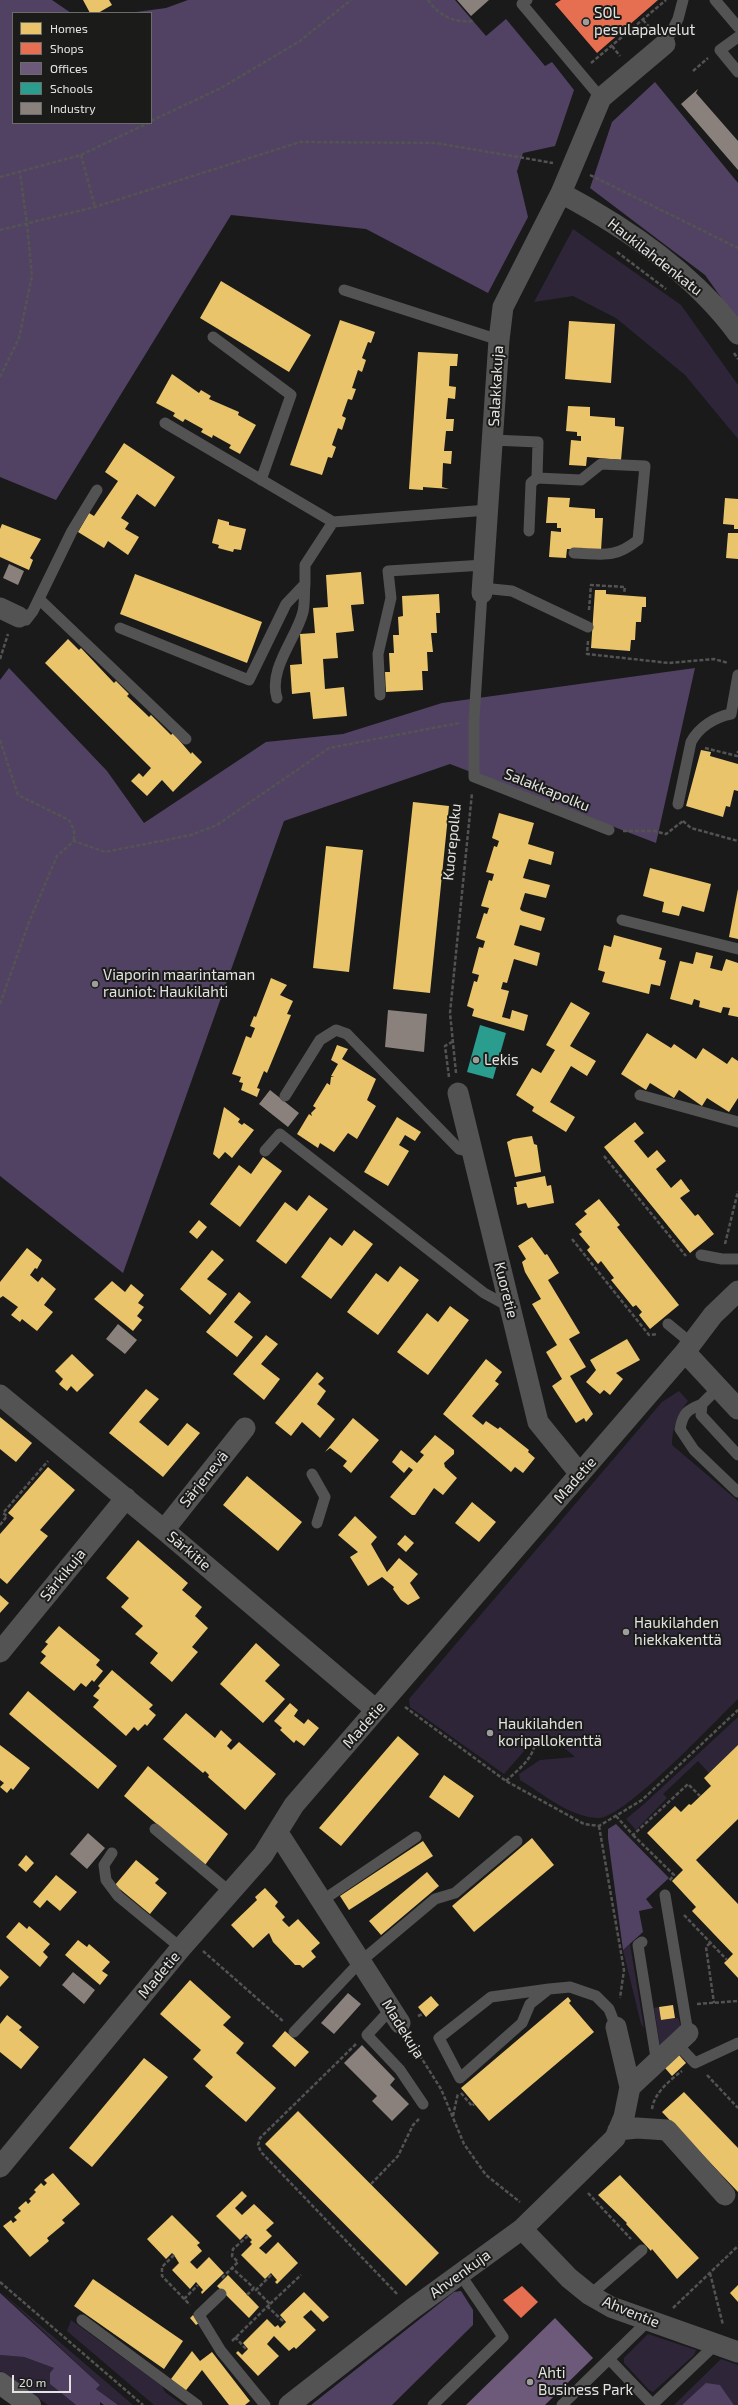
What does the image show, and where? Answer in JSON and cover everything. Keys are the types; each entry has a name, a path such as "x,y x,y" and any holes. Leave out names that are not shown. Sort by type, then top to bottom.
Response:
{"highway":[{"path":"0,2383 30,2405"}],"street":[{"path":"601,98 665,44"},
{"name":"Salakkakuja","path":"482,590 499,340 503,307 561,194 601,98"},
{"name":"Haukilahdenkatu","path":"561,194 593,210 655,253 698,288 734,341"},
{"path":"0,608 19,617"},
{"name":"Kuoretie","path":"458,1093 538,1422 580,1474"},
{"name":"Madetie","path":"0,2168 185,1943 263,1855 294,1805 580,1474 688,1347 713,1315 738,1291"},
{"path":"688,1347 718,1388 738,1410"},
{"name":"Särkitie","path":"0,1395 164,1530 383,1703"},
{"name":"Särjenevä","path":"164,1530 245,1428"},
{"name":"Särkikuja","path":"2,1644 126,1498"},
{"name":"Madekuja","path":"278,1833 323,1900 360,1962 395,2016"},
{"name":"Ahvenkuja","path":"289,2405 412,2309 529,2222 615,2138 630,2087 616,2027"},
{"path":"630,2087 683,2038"},
{"path":"618,2130 637,2128 667,2130 725,2195"},
{"name":"Ahventie","path":"529,2222 569,2278 590,2295 611,2307 657,2323 720,2335 738,2352"}],"lane":[{"path":"527,0 522,4 601,98"},
{"path":"665,44 678,19 683,0"},
{"path":"714,0 738,27"},
{"path":"738,37 720,50 738,72"},
{"path":"344,290 499,340"},
{"path":"213,337 291,395 261,480"},
{"path":"165,423 333,522 488,510"},
{"path":"493,440 538,442 536,478 531,483 529,531"},
{"path":"536,478 581,480 601,464 645,466 638,540 627,549 615,555 574,553"},
{"path":"19,617 26,620 39,599 72,531 97,490"},
{"path":"277,698 274,690 276,678 303,611 306,565 333,522"},
{"path":"380,695 378,654 391,598 388,571 484,565"},
{"path":"120,628 249,680 286,604 305,584"},
{"path":"474,777 474,720 482,590 512,591 588,632"},
{"path":"39,599 186,739"},
{"path":"678,804 690,744 696,733 721,716 735,715 738,675"},
{"name":"Salakkapolku","path":"474,777 609,830"},
{"path":"622,920 738,948"},
{"path":"285,1096 320,1040 336,1030 347,1034 458,1149 473,1152"},
{"path":"640,1095 738,1122"},
{"path":"265,1151 280,1134 484,1293 510,1307"},
{"path":"701,1255 722,1259 738,1259"},
{"path":"668,1324 688,1347"},
{"path":"718,1388 702,1404 692,1408 683,1416 680,1429 694,1450 738,1492"},
{"path":"702,1404 701,1415 738,1455"},
{"path":"312,1474 325,1497 317,1523"},
{"path":"155,1829 230,1892"},
{"path":"323,1900 416,1837"},
{"path":"294,2032 360,1962 435,1899 455,1893 516,1841"},
{"path":"112,1853 104,1865 106,1880 118,1896 185,1943"},
{"path":"665,1895 683,2005 683,2038 695,2063 738,2043"},
{"path":"642,1942 638,1946 656,2064"},
{"path":"549,1989 530,2004 522,2023 460,2078 439,2038 491,1998 549,1989 570,1987 596,1996 609,2009 616,2027"},
{"path":"395,2016 367,2036 400,2070 423,2104"},
{"path":"590,2295 642,2250"},
{"path":"433,2405 503,2337 460,2274"},
{"path":"222,2294 199,2316 222,2351 265,2405"},
{"path":"82,2320 197,2405"},
{"path":"562,2405 610,2360 657,2323"},
{"path":"610,2360 653,2405 720,2335"}],"path":[{"path":"152,122 221,88 300,40 351,0"},
{"path":"428,0 434,8 458,23 473,21"},
{"path":"589,65 666,0"},
{"path":"693,71 710,56"},
{"path":"584,59 594,68"},
{"path":"0,177 20,173 81,155 146,124"},
{"path":"0,230 95,206 300,142 436,143 554,164"},
{"path":"81,155 95,206"},
{"path":"584,172 738,248"},
{"path":"0,377 19,338 32,276 20,173"},
{"path":"616,252 673,294"},
{"path":"734,341 738,359"},
{"path":"589,612 591,585 625,587 624,593"},
{"path":"0,659 6,637 19,617"},
{"path":"588,632 587,654 669,663 714,659 732,664"},
{"path":"74,841 105,852 191,835 217,825 329,748 474,720"},
{"path":"0,740 18,795 69,820 74,830 74,841 57,856 29,922 0,1004"},
{"path":"690,744 737,756 738,751"},
{"name":"Kuorepolku","path":"458,1093 450,1013 474,777"},
{"path":"678,804 683,821 691,828 738,841"},
{"path":"609,830 654,831 666,834 683,821"},
{"path":"604,1156 691,1262 701,1255"},
{"path":"572,1239 649,1335 656,1334 668,1324"},
{"path":"0,1525 7,1516 3,1513 61,1445"},
{"path":"383,1703 506,1780 584,1824 599,1826 642,1800 738,1710"},
{"path":"506,1780 528,1760 534,1749 536,1740"},
{"path":"633,1835 688,1784 700,1796"},
{"path":"616,1816 674,1875"},
{"path":"599,1826 624,1970 616,2027"},
{"path":"665,1895 727,1960"},
{"path":"185,1943 294,2032"},
{"path":"710,1943 706,1947 714,2003"},
{"path":"683,2005 738,2001"},
{"name":"Madekuja","path":"395,2016 441,2089 464,2144 486,2175 529,2222"},
{"path":"367,2036 350,2048 260,2138 258,2145 261,2152 412,2309"},
{"path":"667,2130 652,2112 653,2101 674,2077 695,2063 738,2108"},
{"path":"452,2116 459,2090 472,2106 474,2104"},
{"path":"371,2184 398,2156 413,2125"},
{"path":"574,2178 602,2210 642,2250"},
{"path":"248,2236 233,2249 232,2256 238,2262 232,2268 255,2289 285,2323"},
{"path":"657,2323 738,2246"},
{"path":"174,2255 162,2267 162,2276 199,2316"},
{"path":"710,2273 720,2335"},
{"path":"247,2295 272,2274"},
{"path":"222,2351 300,2275"},
{"path":"0,2282 143,2405"},
{"path":"184,2299 198,2285"},
{"path":"235,2337 247,2350"}],"shaded area":[{"path":"0,0 52,0 70,12 12,12 12,124 152,124 152,12 136,12 166,8 188,0 455,0 486,36 506,19 545,66 552,62 574,90 555,146 523,153 517,171 528,217 488,293 366,229 231,215 56,500 0,477"},
{"path":"655,82 738,183 738,321 705,275 590,188 612,122"},
{"path":"573,229 681,305 738,385 738,439 685,375 616,318 573,296 534,302"},
{"path":"9,668 107,771 144,823 266,742 343,734 442,703 695,668 656,843 450,764 284,821 123,1273 0,1176 0,680"},
{"name":"Haukilahden hiekkakenttä","path":"679,1391 688,1401 676,1422 672,1445 738,1501 738,1699 669,1767 627,1803 610,1814 598,1818 588,1817 577,1814 557,1804 520,1780 519,1774 540,1760 575,1757 547,1733 532,1742 504,1774 410,1707 409,1699 662,1402"},
{"path":"738,1717 738,1745 709,1773 698,1761 663,1794 667,1798 636,1830 626,1819"},
{"path":"616,1824 669,1878 646,1899 653,1908 639,1911 643,1932 623,1950 608,1838 608,1829"},
{"path":"630,1944 644,2028 641,2024 623,1950"},
{"path":"659,2007 661,2020 678,2018 681,2026 660,2045 654,2008"},
{"path":"0,2291 133,2405 118,2405 96,2389 100,2385"},
{"path":"461,2291 473,2310 473,2325 392,2405 311,2405 454,2292"},
{"path":"0,2293 100,2385 96,2389 118,2405 104,2405 100,2402 100,2405 76,2405 50,2384 50,2373 54,2368 24,2357 0,2355"},
{"path":"71,2320 162,2386 165,2392 183,2405 154,2405 67,2331"},
{"path":"648,2334 696,2350 694,2355 653,2392 649,2390 624,2363 624,2358"},
{"path":"0,2355 24,2357 54,2368 50,2384 76,2405 48,2405 0,2371"},
{"path":"721,2359 738,2365 738,2405 734,2405 720,2385 694,2395 682,2405 674,2405"},
{"path":"706,2383 720,2385 734,2405 682,2405"}],"building: Homes":[{"path":"83,0 109,0 112,5 100,12 89,12"},
{"path":"221,281 311,335 289,372 200,318"},
{"path":"340,320 375,332 371,343 368,342 362,358 366,360 362,372 358,370 352,388 356,389 352,400 348,399 342,416 346,418 342,430 338,428 332,445 336,447 332,458 328,457 322,475 290,465"},
{"path":"569,321 615,324 611,383 565,379"},
{"path":"418,352 458,354 457,366 450,366 449,386 456,387 455,399 448,398 446,419 454,419 453,431 446,431 444,451 452,451 451,464 443,463 442,487 449,489 423,487 423,490 409,489"},
{"path":"172,374 199,393 201,390 211,396 209,399 239,412 238,415 256,425 240,454 229,448 231,445 213,435 212,438 201,432 203,429 185,419 183,422 173,416 175,413 156,403"},
{"path":"568,406 590,407 590,416 615,418 615,426 624,427 621,460 587,457 586,466 569,465 571,440 581,441 581,436 577,436 577,432 566,431"},
{"path":"124,443 175,477 155,507 137,494 121,518 129,523 125,529 139,537 128,555 108,541 104,548 78,532 89,513 94,516 118,481 105,472"},
{"path":"548,497 570,498 569,507 595,509 595,518 603,518 601,551 567,549 566,558 549,557 551,531 561,532 561,528 557,528 557,523 546,523"},
{"path":"725,498 738,499 738,529 734,529 734,525 723,524"},
{"path":"218,519 229,522 229,525 246,529 241,550 234,549 233,552 218,548 219,545 212,543"},
{"path":"2,524 41,539 30,558 33,560 29,570 0,557 0,529"},
{"path":"728,533 738,533 738,559 726,558"},
{"path":"361,572 364,604 351,605 354,631 336,633 338,658 323,659 325,689 344,687 347,716 313,719 310,692 292,694 290,665 302,664 300,634 315,633 313,608 328,607 326,575"},
{"path":"135,574 262,622 247,663 120,614"},
{"path":"595,590 606,590 606,594 646,597 646,607 642,607 641,622 636,622 635,640 631,640 630,651 591,648"},
{"path":"439,594 440,613 436,613 437,633 431,633 433,652 427,652 428,671 422,671 423,690 386,692 385,672 390,672 389,653 394,653 393,635 399,635 398,617 403,616 402,596"},
{"path":"68,639 79,650 81,648 114,683 116,681 129,694 127,696 149,717 151,715 171,735 173,733 191,754 192,752 202,762 173,792 162,780 147,796 131,781 139,773 143,777 151,768 45,663"},
{"path":"701,750 711,752 710,756 738,764 738,791 734,790 730,807 726,806 723,817 686,806"},
{"path":"413,802 449,806 430,993 393,989"},
{"path":"499,813 534,823 528,844 554,852 551,865 529,859 523,878 550,885 546,898 525,893 520,909 522,911 545,918 541,931 520,925 514,945 540,953 537,966 514,959 507,983 503,982 501,989 509,991 502,1017 510,1019 512,1010 528,1015 524,1031 472,1016 474,1009 467,1006 474,981 477,982 479,975 472,973 479,947 483,948 485,941 476,938 484,913 487,914 489,908 481,906 489,880 492,881 494,874 486,872 494,846 497,847 499,841 492,838"},
{"path":"326,846 363,850 349,972 313,968"},
{"path":"650,868 711,884 704,912 682,906 679,916 662,912 664,902 643,896"},
{"path":"738,889 738,939 729,937"},
{"path":"614,935 662,948 659,959 666,961 660,986 651,984 649,994 602,982 605,972 598,970 604,945 611,947"},
{"path":"696,952 713,956 710,968 722,971 726,959 738,963 738,1017 728,1015 730,1008 723,1007 721,1013 699,1007 700,1001 694,999 692,1005 670,999 680,961 693,964"},
{"path":"271,978 287,985 280,995 293,1001 287,1014 291,1015 267,1073 264,1071 257,1088 260,1089 257,1097 241,1090 243,1083 239,1082 241,1077 232,1074 246,1036 251,1038 255,1028 250,1026 254,1016 256,1017"},
{"path":"571,1002 590,1013 570,1046 596,1061 587,1076 571,1066 550,1102 575,1117 566,1132 532,1111 534,1107 516,1095 532,1068 541,1073 555,1050 546,1045"},
{"path":"647,1033 671,1048 674,1044 696,1059 703,1048 727,1064 732,1057 738,1061 738,1098 729,1112 707,1098 702,1106 679,1090 674,1098 650,1083 646,1090 621,1074"},
{"path":"337,1045 348,1049 342,1059 376,1079 367,1100 376,1106 357,1139 348,1133 334,1152 320,1143 318,1148 297,1134 309,1114 312,1116 311,1113 316,1108 313,1106 327,1083 330,1085 331,1077 334,1077 331,1076 338,1064 331,1060"},
{"path":"224,1107 240,1119 238,1122 242,1125 244,1123 254,1130 232,1158 225,1152 219,1159 213,1154"},
{"path":"397,1117 421,1132 415,1141 405,1135 399,1145 409,1151 388,1186 364,1172"},
{"path":"635,1122 644,1133 634,1141 648,1158 657,1150 666,1161 656,1169 671,1188 681,1179 690,1191 680,1198 695,1216 698,1214 714,1234 690,1253 604,1147"},
{"path":"532,1136 534,1144 537,1145 541,1172 515,1177 507,1142 513,1139"},
{"path":"263,1157 282,1171 240,1227 210,1204 239,1165 251,1174"},
{"path":"545,1176 547,1186 551,1185 554,1203 528,1208 526,1203 517,1205 514,1187 517,1187 516,1182"},
{"path":"309,1195 328,1209 286,1264 256,1241 285,1202 297,1211"},
{"path":"599,1199 620,1225 617,1227 679,1305 650,1329 639,1315 642,1312 636,1305 633,1307 611,1280 614,1278 601,1261 598,1264 587,1250 590,1247 579,1234 582,1232 575,1224 587,1214 584,1211"},
{"path":"199,1220 207,1227 197,1239 189,1232"},
{"path":"354,1230 373,1244 331,1299 301,1277 330,1237 342,1246"},
{"path":"532,1237 545,1255 547,1254 559,1273 548,1280 580,1333 569,1339 586,1367 570,1376 593,1414 586,1422 584,1418 576,1423 552,1386 562,1379 546,1352 557,1345 532,1304 541,1299 525,1272 522,1262 526,1259 518,1246"},
{"path":"27,1248 42,1260 37,1269 35,1268 30,1275 38,1282 42,1277 56,1289 44,1305 53,1312 37,1331 22,1319 20,1322 11,1315 18,1307 3,1296 0,1298 0,1282"},
{"path":"212,1250 224,1260 207,1279 227,1294 210,1315 180,1289"},
{"path":"400,1266 419,1280 378,1335 347,1312 376,1273 388,1282"},
{"path":"112,1281 125,1292 131,1284 144,1295 138,1303 144,1307 137,1316 142,1320 133,1331 94,1299"},
{"path":"239,1292 251,1302 234,1322 253,1337 237,1357 206,1332"},
{"path":"450,1306 469,1320 428,1375 397,1352 427,1313 438,1322"},
{"path":"266,1335 278,1344 261,1364 280,1379 264,1400 233,1374"},
{"path":"627,1339 640,1360 616,1373 623,1379 610,1395 604,1390 600,1394 586,1382 596,1370 590,1360"},
{"path":"72,1354 94,1375 77,1392 71,1386 67,1391 61,1386 59,1384 63,1379 55,1371"},
{"path":"486,1359 502,1372 495,1381 499,1384 472,1416 483,1425 486,1421 498,1429 500,1427 529,1450 528,1452 535,1458 523,1473 515,1467 511,1472 443,1414"},
{"path":"317,1372 324,1378 318,1384 326,1391 317,1404 335,1419 320,1438 302,1422 291,1436 275,1423"},
{"path":"146,1389 159,1399 139,1422 168,1446 187,1423 200,1433 163,1477 109,1433"},
{"path":"0,1417 32,1443 16,1462 0,1449"},
{"path":"353,1418 379,1440 351,1473 343,1466 347,1461 330,1448 325,1452"},
{"path":"435,1435 454,1450 454,1454 444,1463 445,1467 457,1478 443,1495 434,1488 415,1515 412,1515 390,1497 413,1470 409,1467 404,1473 392,1462 401,1450 417,1463 424,1455 420,1452"},
{"path":"48,1467 75,1490 40,1530 48,1536 7,1584 0,1578 0,1534 14,1518 8,1513"},
{"path":"247,1476 302,1522 278,1551 223,1505"},
{"path":"472,1502 496,1522 479,1542 455,1523"},
{"path":"355,1516 377,1537 371,1544 387,1572 399,1558 418,1574 410,1583 420,1598 408,1605 401,1600 393,1589 394,1587 382,1577 368,1586 350,1557 358,1552 338,1535"},
{"path":"405,1535 414,1543 406,1552 397,1544"},
{"path":"138,1540 188,1583 182,1590 202,1607 195,1616 208,1628 192,1647 198,1652 172,1682 150,1663 158,1653 135,1634 143,1626 121,1607 129,1598 106,1578"},
{"path":"0,1595 9,1603 0,1613"},
{"path":"59,1626 100,1660 96,1665 103,1671 94,1682 92,1680 86,1687 81,1683 74,1691 40,1663 46,1656 41,1652 48,1644 45,1642"},
{"path":"256,1643 280,1665 265,1681 285,1699 263,1723 220,1684"},
{"path":"112,1670 153,1705 149,1709 156,1715 147,1726 145,1724 138,1731 134,1727 126,1736 93,1707 99,1700 93,1696 100,1688 98,1686"},
{"path":"28,1691 117,1766 98,1789 9,1714"},
{"path":"290,1703 298,1710 294,1716 304,1724 308,1719 319,1728 304,1746 296,1740 294,1743 280,1730 282,1728 274,1721"},
{"path":"186,1713 215,1738 221,1730 232,1740 227,1746 231,1750 239,1742 276,1774 245,1810 208,1777 209,1775 205,1771 203,1773 163,1739"},
{"path":"398,1736 419,1754 341,1846 319,1828"},
{"path":"0,1745 30,1768 13,1790 11,1788 7,1793 0,1787 4,1783 0,1780"},
{"path":"738,1745 738,1819 696,1860 738,1904 738,1978 724,1963 733,1954 692,1911 696,1907 672,1881 683,1870 647,1833 675,1806 681,1812 689,1804 691,1805 711,1786 704,1778"},
{"path":"148,1766 228,1834 205,1865 124,1796"},
{"path":"444,1775 474,1796 459,1818 429,1797"},
{"path":"532,1838 554,1865 474,1932 452,1906"},
{"path":"423,1841 433,1856 349,1910 340,1896"},
{"path":"26,1855 34,1863 26,1872 18,1865"},
{"path":"136,1860 159,1879 155,1883 167,1893 150,1914 115,1885"},
{"path":"427,1872 439,1886 381,1935 369,1921"},
{"path":"56,1875 77,1892 60,1911 47,1900 40,1908 33,1902"},
{"path":"265,1888 278,1902 275,1906 285,1917 282,1920 289,1927 298,1919 320,1943 311,1951 316,1957 303,1968 300,1965 295,1965 273,1942 269,1933 253,1948 231,1925 257,1900 255,1897"},
{"path":"19,1922 27,1929 29,1926 50,1944 43,1952 48,1957 40,1967 6,1937"},
{"path":"78,1940 87,1947 89,1944 110,1962 102,1971 108,1975 100,1985 65,1955"},
{"path":"0,1969 9,1977 0,1987"},
{"path":"190,1980 231,2017 223,2025 244,2043 236,2053 276,2088 246,2122 205,2086 213,2077 193,2059 201,2050 160,2014"},
{"path":"431,1996 439,2005 426,2017 418,2007"},
{"path":"568,1997 571,2001 569,2003 594,2032 489,2121 461,2088"},
{"path":"673,2005 675,2018 661,2020 659,2007"},
{"path":"7,2015 22,2027 19,2030 39,2047 21,2069 0,2052 0,2024"},
{"path":"285,2031 309,2052 295,2067 272,2046"},
{"path":"679,2055 686,2063 672,2076 665,2068"},
{"path":"144,2058 168,2077 92,2167 69,2148"},
{"path":"684,2092 738,2148 738,2192 662,2112"},
{"path":"298,2111 439,2253 406,2286 265,2144"},
{"path":"53,2173 80,2204 62,2220 65,2223 47,2238 49,2241 30,2257 3,2226 11,2220 13,2223 17,2220 14,2217 21,2211 18,2208 26,2201 28,2204 31,2201 29,2199 36,2192 34,2190 41,2183 44,2186 47,2183 44,2180"},
{"path":"620,2175 699,2258 677,2279 652,2249 651,2251 626,2224 627,2223 598,2195"},
{"path":"242,2191 247,2196 235,2208 242,2215 254,2204 274,2223 266,2230 272,2236 259,2248 266,2254 278,2242 298,2263 277,2284 275,2282 277,2280 271,2273 265,2279 241,2255 252,2244 250,2242 252,2240 246,2234 240,2240 216,2216"},
{"path":"172,2215 200,2243 197,2245 202,2251 190,2262 197,2269 209,2257 224,2273 202,2294 201,2292 203,2290 196,2282 190,2289 172,2270 179,2263 172,2253 166,2259 147,2239"},
{"path":"228,2275 259,2307 249,2318 217,2286"},
{"path":"93,2279 183,2341 164,2369 74,2306"},
{"path":"738,2285 738,2302 730,2293"},
{"path":"304,2292 329,2317 323,2322 311,2310 303,2317 316,2330 296,2349 294,2347 289,2351 274,2336 267,2344 279,2356 258,2376 236,2353 238,2351 242,2355 248,2349 243,2343 267,2319 275,2327 278,2325 280,2328 286,2322 280,2315"},
{"path":"193,2315 199,2323 196,2325 190,2318"},
{"path":"192,2351 200,2361 212,2352 250,2401 245,2405 229,2405 202,2370 183,2394 171,2379"}],"building: Shops":[{"path":"561,0 658,0 597,53 555,4"},
{"path":"522,2286 538,2302 521,2318 503,2300"}],"building: Offices":[{"name":"Ahti Business Park","path":"555,2318 593,2358 545,2405 466,2405"}],"building: Schools":[{"path":"480,1025 506,1033 493,1079 467,1072"}],"building: Industry":[{"path":"457,0 489,0 471,16"},
{"path":"698,89 696,93 738,141 738,170 681,104"},
{"path":"9,564 24,571 18,585 3,578"},
{"path":"388,1010 427,1014 424,1052 385,1047"},
{"path":"270,1090 299,1113 288,1127 259,1104"},
{"path":"118,1324 137,1340 125,1354 106,1339"},
{"path":"88,1833 105,1848 87,1869 70,1854"},
{"path":"73,1972 95,1990 84,2004 62,1985"},
{"path":"348,1993 361,2004 334,2034 321,2023"},
{"path":"362,2045 395,2079 390,2085 409,2104 392,2121 372,2101 377,2096 344,2063"}],"place":[{"name":"SOL pesulapalvelut","path":"586,22"},
{"name":"Viaporin maarintaman rauniot: Haukilahti","path":"95,984"},
{"name":"Lekis","path":"476,1060"},
{"name":"Haukilahden hiekkakenttä","path":"626,1632"},
{"name":"Haukilahden koripallokenttä","path":"490,1733"},
{"name":"Ahti Business Park","path":"530,2382"}]}
